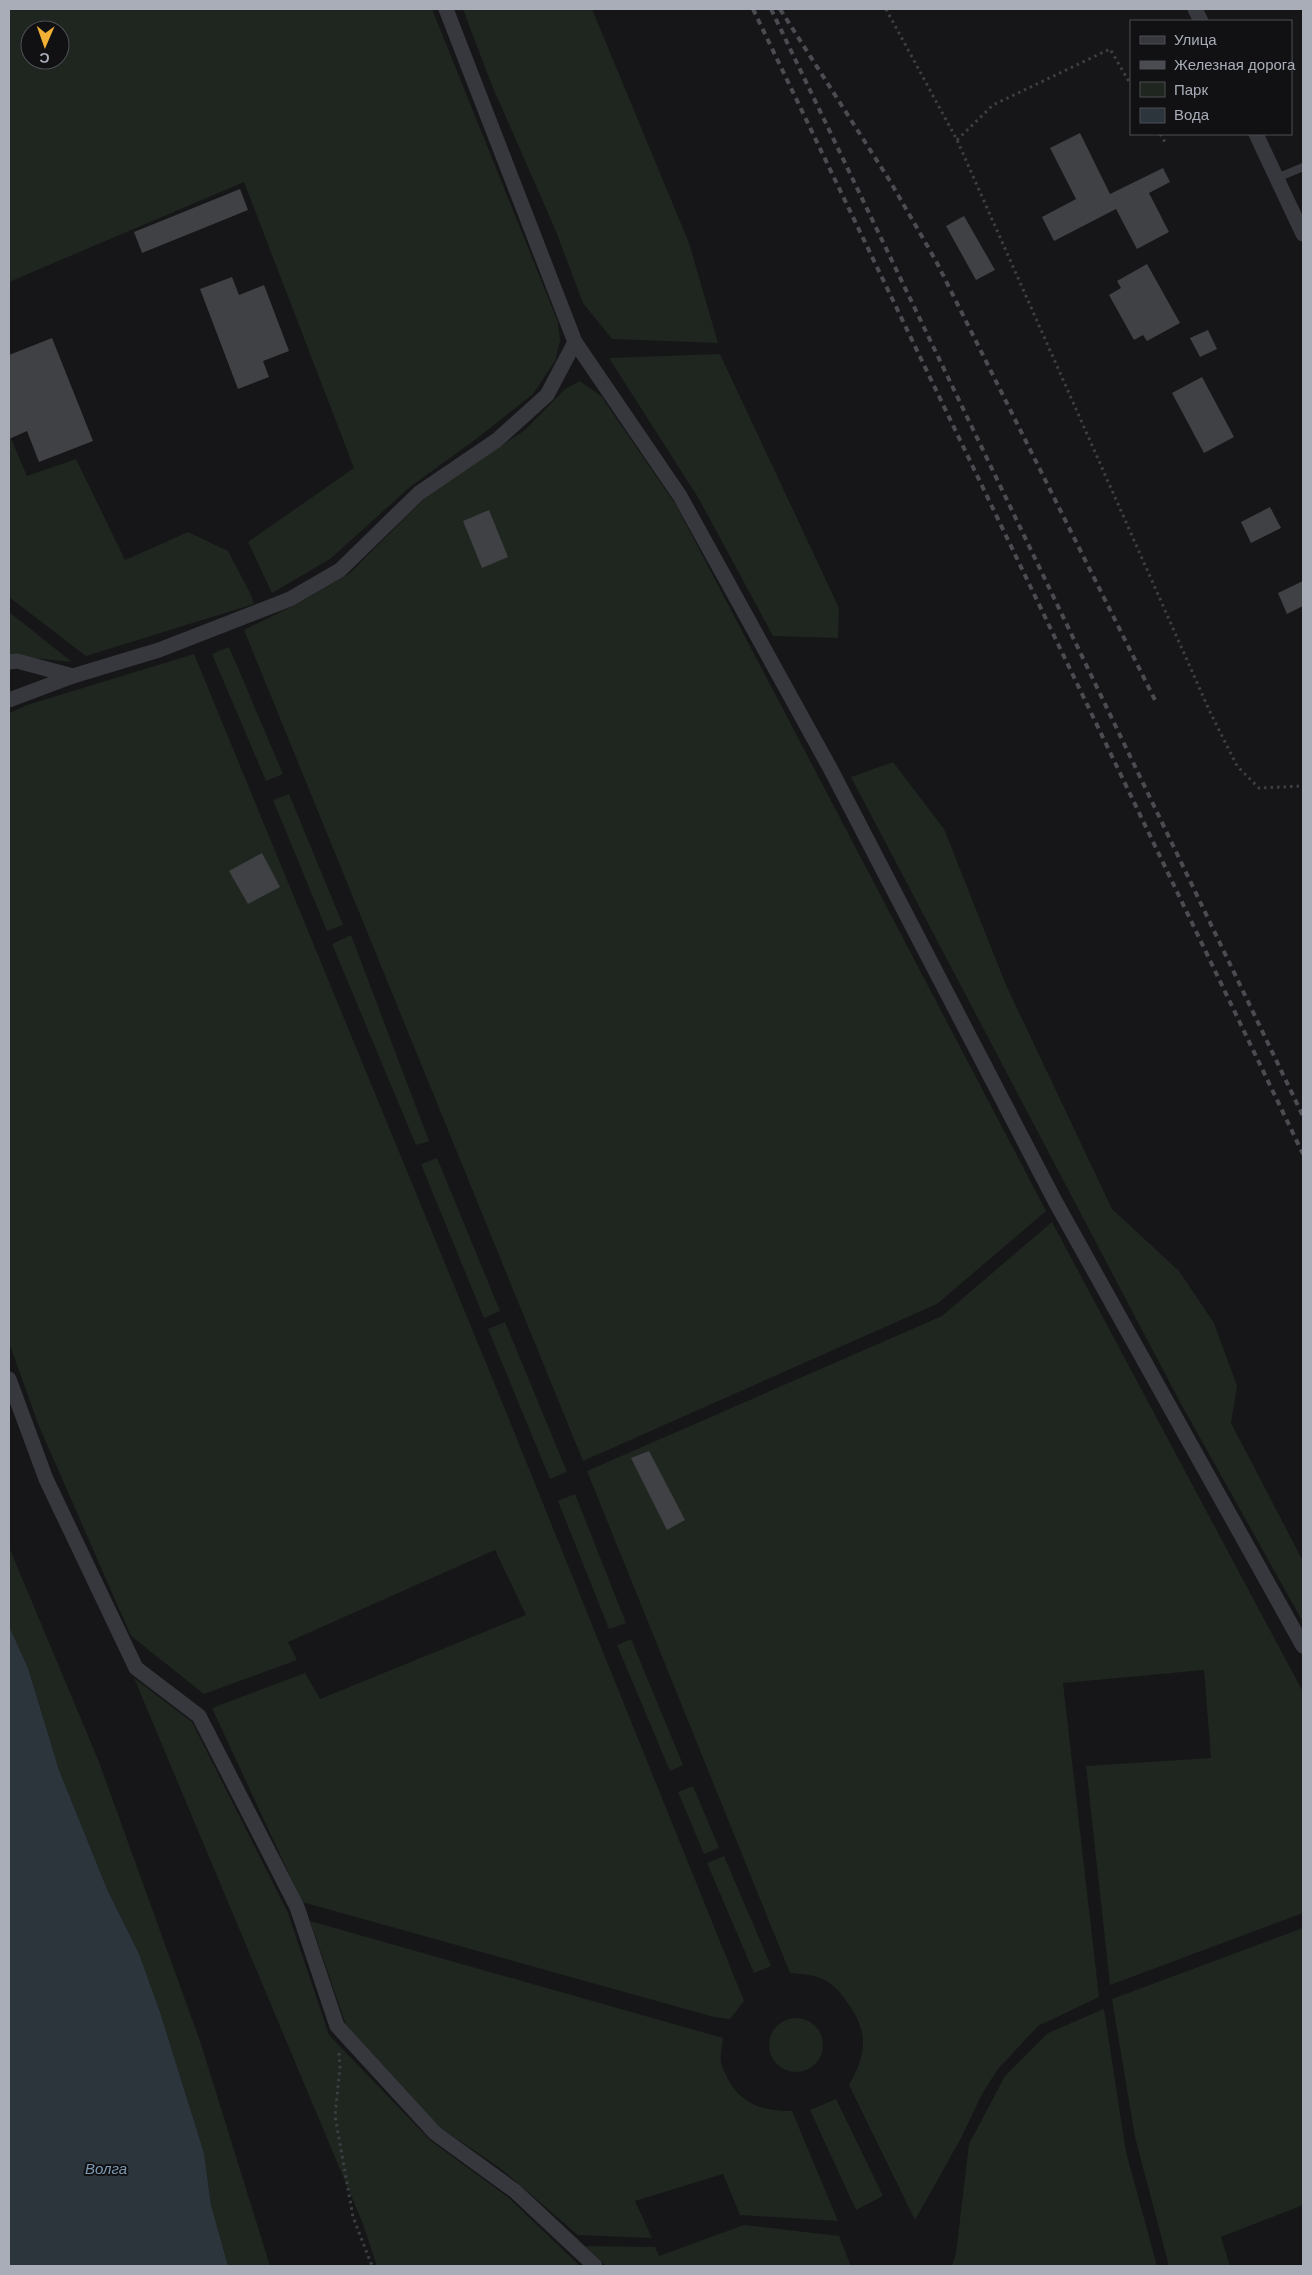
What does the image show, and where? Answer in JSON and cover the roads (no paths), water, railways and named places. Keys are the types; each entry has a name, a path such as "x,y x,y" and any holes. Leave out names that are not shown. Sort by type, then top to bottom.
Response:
{"street":[{"path":"446,9 575,342 690,512 830,768 1055,1201 1303,1646"},
{"path":"1256,135 1303,234"},
{"path":"9,700 74,676 158,650 290,599 340,570 419,493 498,440 547,395 575,342"},
{"path":"9,662 17,661 74,676"},
{"path":"9,1379 46,1479 136,1668 199,1716 293,1898 337,2026 435,2133 515,2191 594,2266"}],"lane":[{"path":"1277,178 1303,167"}],"water":[{"name":"Волга","path":"9,1626 28,1668 59,1770 107,1889 139,1954 160,2012 204,2153 211,2205 228,2266 9,2266"}],"railway":[{"path":"753,9 1303,1154"},
{"path":"771,9 1303,1116"},
{"path":"780,9 890,181 936,261 1156,702"}]}
